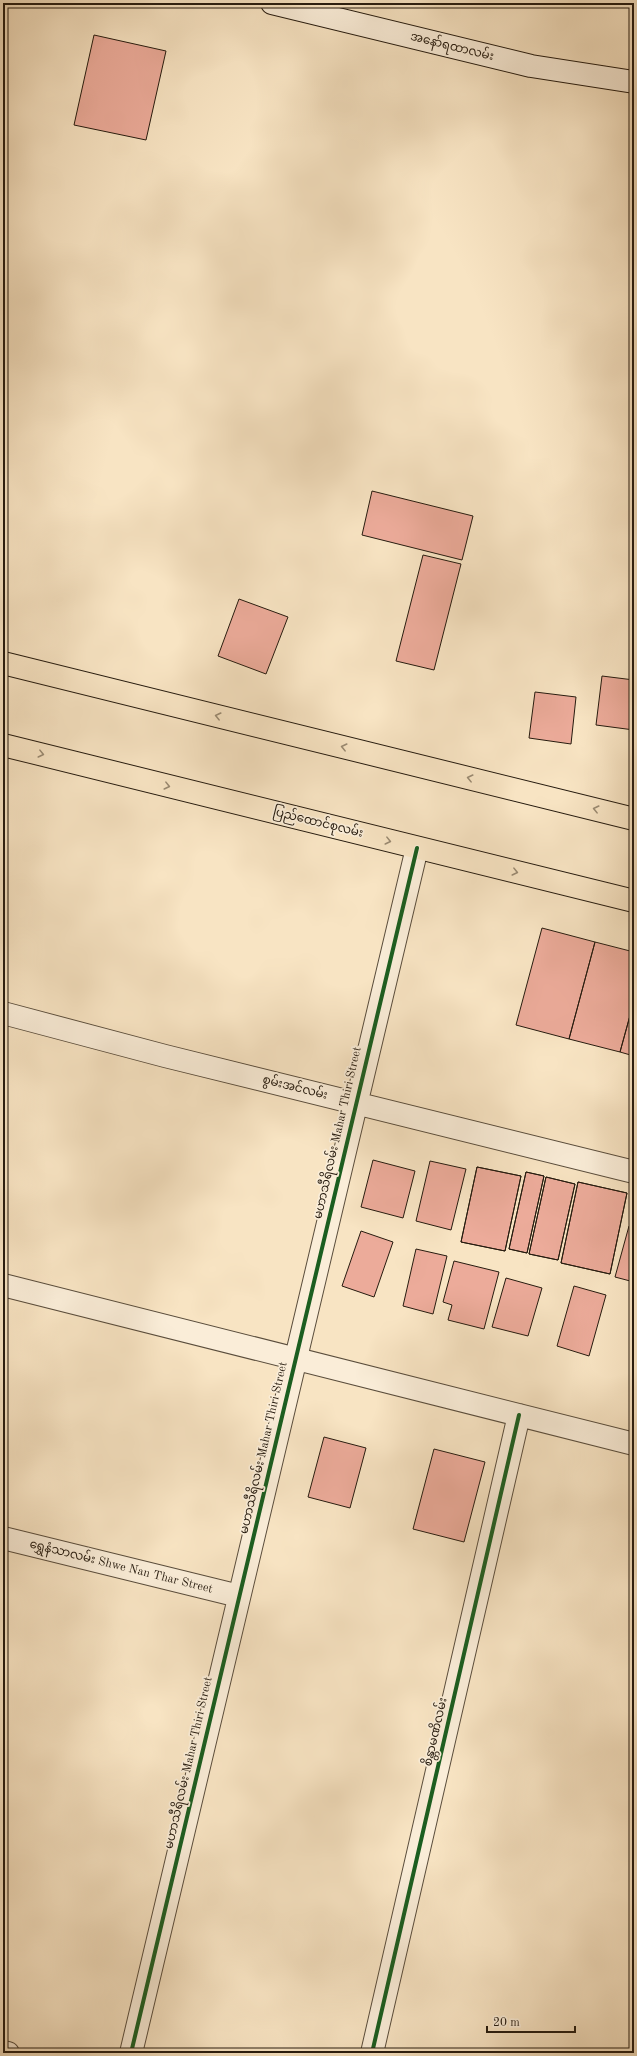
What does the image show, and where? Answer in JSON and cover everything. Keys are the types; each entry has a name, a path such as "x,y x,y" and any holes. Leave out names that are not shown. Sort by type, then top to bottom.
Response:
{"main road":[{"path":"3,663 634,819"},
{"name":"ပြည်ထောင်စုလမ်း","path":"3,745 634,901"}],"street":[{"name":"အနော်ရထာလမ်း","path":"272,3 531,66 634,82"},
{"name":"မဟာသီရိလမ်း Mahar Thiri Street","path":"131,2053 417,848"},
{"name":"စွမ်းအင်လမ်း","path":"3,1013 165,1056 634,1172"},
{"path":"3,1285 634,1444"},
{"name":"စိန္တာမဏိလမ်း","path":"372,2053 519,1415"},
{"name":"ရွှေနံသာလမ်း Shwe Nan Thar Street","path":"3,1538 239,1596"},
{"path":"3,2052 8,2053"}],"building":[{"path":"94,35 166,51 146,140 74,125"},
{"path":"372,491 473,516 462,560 362,535"},
{"path":"423,555 461,564 434,670 396,661"},
{"path":"239,599 288,617 266,674 218,656"},
{"path":"602,676 634,680 634,730 596,725"},
{"path":"535,692 576,697 571,744 529,738"},
{"path":"542,928 595,942 569,1039 516,1025"},
{"path":"595,942 634,952 634,1001 620,1052 569,1039"},
{"path":"634,1001 634,1056 620,1052"},
{"path":"373,1160 415,1171 403,1218 361,1207"},
{"path":"430,1161 466,1169 451,1230 416,1221"},
{"path":"477,1167 521,1176 505,1251 461,1242"},
{"path":"477,1167 521,1176 505,1251 461,1242"},
{"path":"526,1172 544,1176 527,1253 509,1249"},
{"path":"526,1172 544,1176 527,1253 509,1249"},
{"path":"546,1177 575,1184 558,1260 529,1254"},
{"path":"546,1177 575,1184 558,1260 529,1254"},
{"path":"578,1182 627,1193 610,1274 561,1263"},
{"path":"578,1182 627,1193 610,1274 561,1263"},
{"path":"629,1226 634,1228 634,1282 615,1277"},
{"path":"361,1231 393,1242 374,1297 342,1286"},
{"path":"416,1249 447,1256 433,1314 403,1306"},
{"path":"454,1261 499,1272 484,1329 448,1320 452,1305 443,1302"},
{"path":"506,1278 542,1288 528,1336 492,1327"},
{"path":"574,1286 606,1295 589,1356 557,1346"},
{"path":"324,1437 366,1448 350,1508 308,1497"},
{"path":"434,1449 485,1462 464,1542 413,1529"}],"cycle path":[{"path":"131,2053 417,848"},
{"path":"372,2053 519,1415"}]}
